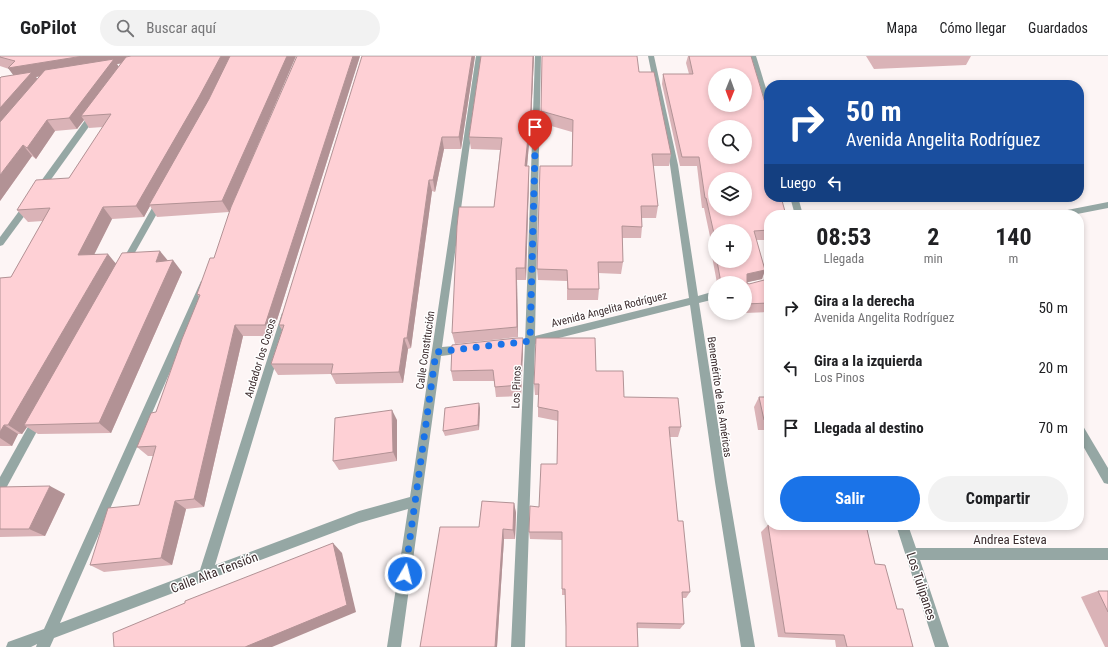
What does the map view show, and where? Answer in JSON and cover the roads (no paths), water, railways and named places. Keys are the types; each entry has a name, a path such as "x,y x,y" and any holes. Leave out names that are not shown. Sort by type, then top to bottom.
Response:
{"street":[{"name":"Calle Constitución","path":"394,647 479,56"},
{"name":"Los Pinos","path":"518,647 526,341 538,56"},
{"name":"Benemérito de las Américas","path":"651,56 674,165 722,490 748,647"},
{"path":"753,56 764,93"},
{"path":"0,243 97,110"},
{"path":"122,268 164,192"},
{"path":"1084,210 1107,206"},
{"path":"43,647 207,277"},
{"name":"Avenida Angelita Rodríguez","path":"526,341 708,297"},
{"name":"Andador los Cocos","path":"205,576 289,305"},
{"path":"436,352 475,348"},
{"path":"0,488 42,412"},
{"path":"1084,438 1108,479"},
{"name":"Calle Alta Tensión","path":"13,647 359,517 415,501"},
{"name":"Los Tulipanes","path":"904,530 942,647"},
{"name":"Andrea Esteva","path":"912,554 1108,554"}]}
